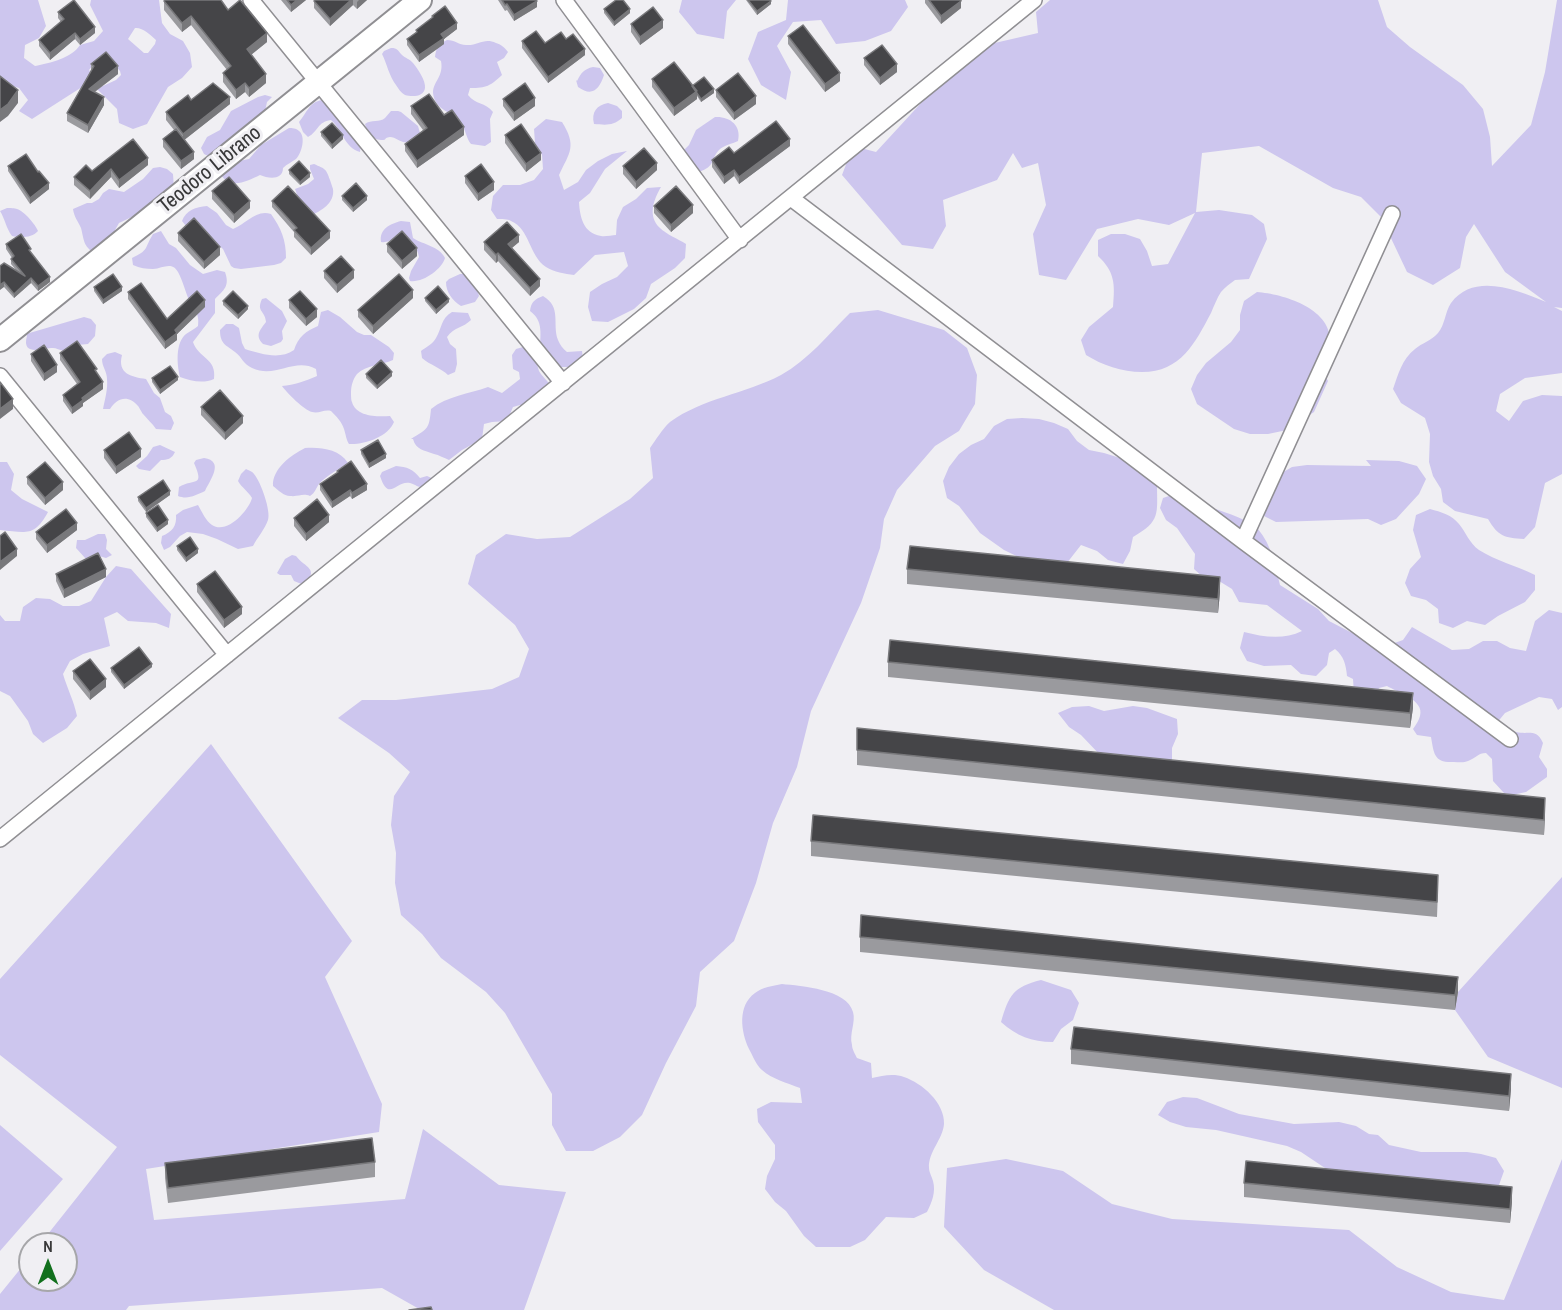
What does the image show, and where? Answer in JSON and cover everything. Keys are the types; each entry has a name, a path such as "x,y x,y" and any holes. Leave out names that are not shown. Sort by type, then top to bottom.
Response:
{"main road":[{"name":"Teodoro Librano","path":"0,340 420,0"}],"street":[{"path":"251,0 563,383"},
{"path":"564,0 740,240"},
{"path":"0,839 1034,0"},
{"path":"791,198 1243,542 1510,739"},
{"path":"1243,542 1392,214"},
{"path":"0,376 227,656"}],"shaded area":[{"path":"0,0 38,0 46,26 39,38 25,45 24,58 35,66 66,57 80,45 94,41 103,31 90,5 91,0 159,0 162,23 170,34 183,41 190,53 192,67 182,78 168,87 147,124 133,129 119,123 117,109 96,88 82,87 32,119 19,111 28,100 19,88 0,82","holes":["135,28 143,30 156,40 148,53 144,53 128,39","112,62 121,75 116,80 103,86 100,85 89,70 93,65"]},
{"path":"682,0 736,0 727,11 724,39 697,34 679,12"},
{"path":"788,0 905,0 908,7 891,31 865,41 836,44 821,20 793,22 777,46 791,72 786,100 761,85 748,59 758,32 786,20"},
{"path":"1050,0 1378,0 1387,27 1410,47 1463,85 1483,109 1490,137 1492,166 1531,125 1545,72 1557,0 1562,0 1562,308 1554,307 1562,311 1562,373 1525,378 1500,394 1496,411 1509,421 1523,401 1542,395 1562,396 1562,474 1545,483 1535,527 1524,539 1502,535 1488,519 1455,511 1443,502 1441,489 1433,476 1429,462 1430,434 1425,418 1401,403 1393,389 1407,358 1415,349 1438,333 1447,310 1460,294 1471,288 1496,286 1546,302 1505,272 1474,224 1466,237 1460,268 1433,285 1407,272 1381,217 1361,197 1333,188 1259,146 1202,153 1196,212 1219,210 1252,215 1264,224 1267,239 1249,279 1235,280 1221,292 1199,335 1185,354 1167,367 1142,372 1120,369 1092,359 1086,355 1081,340 1089,327 1113,307 1113,279 1108,267 1098,256 1098,240 1111,234 1125,234 1140,239 1152,266 1168,264 1195,213 1169,225 1138,219 1097,229 1066,280 1039,275 1033,234 1046,205 1038,163 1022,168 1013,153 997,180 943,200 946,226 933,249 902,245 842,175 853,146 876,152 934,89 986,45 1038,33 1036,12"},
{"path":"447,40 466,45 492,41 501,45 508,52 497,62 502,75 488,86 470,88 468,95 493,112 490,119 491,142 485,146 471,144 458,119 441,108 434,99 433,89 442,66 435,54 438,47"},
{"path":"395,48 417,68 425,85 420,95 405,95 398,88 382,54"},
{"path":"593,67 600,68 604,75 600,85 591,92 583,90 578,87 576,80 585,70"},
{"path":"265,95 272,97 267,102 264,116 210,157 204,154 201,148 207,137 220,130 231,111"},
{"path":"322,100 329,102 361,144 360,152 347,143 331,120 320,125 308,137 303,132 299,122 311,105"},
{"path":"608,103 617,106 622,111 622,118 609,124 594,124 593,116 596,110"},
{"path":"391,111 401,112 418,126 420,133 411,141 406,142 392,137 378,140 373,137 365,124 385,118"},
{"path":"715,117 725,118 736,126 738,141 721,148 710,165 699,172 683,151 689,145 696,130"},
{"path":"546,119 562,122 571,143 569,154 559,175 564,190 578,182 586,170 598,161 612,154 627,151 605,169 590,193 579,202 582,219 590,232 603,236 616,235 617,220 623,207 647,188 661,187 653,207 656,223 686,244 685,258 675,268 651,284 646,298 634,309 608,322 592,321 588,307 590,292 617,277 628,266 624,252 595,255 574,275 556,271 540,262 526,236 517,225 508,220 497,219 491,210 493,196 503,185 520,185 534,180 543,169 542,155 535,143 534,129"},
{"path":"289,128 297,129 301,133 302,145 296,159 283,168 281,175 271,178 260,175 245,182 234,183 225,180 221,175 234,162 249,159 261,145"},
{"path":"314,164 326,171 333,194 326,206 310,216 300,203 295,189 314,179 310,165"},
{"path":"160,167 173,174 174,189 138,214 119,223 115,230 114,244 95,253 91,251 85,242 73,209 92,203 109,189 124,192 143,179 153,168"},
{"path":"207,206 233,229 256,215 271,214 282,234 286,258 274,265 234,268 223,249 212,240 203,227 186,226 182,221 192,210"},
{"path":"7,208 23,212 38,231 26,237 12,236 0,211"},
{"path":"401,221 410,222 413,238 435,248 445,258 436,271 421,280 410,281 409,278 419,257 411,242 400,238 381,242 384,230"},
{"path":"161,231 169,244 176,248 190,265 203,274 217,270 225,272 226,284 215,299 215,313 193,342 213,367 214,379 210,381 188,380 180,377 178,348 182,338 198,326 198,321 178,272 170,266 150,269 133,265 132,258 146,249 153,234"},
{"path":"464,274 477,289 479,296 475,302 461,306 450,296 446,282"},
{"path":"1257,292 1292,300 1314,311 1328,329 1330,340 1323,365 1328,381 1314,412 1287,430 1268,434 1250,434 1234,429 1197,404 1191,389 1206,363 1231,342 1240,330 1240,315 1244,301"},
{"path":"543,296 553,305 556,334 562,347 567,352 582,351 583,359 571,367 555,367 540,351 539,324 530,311 534,301"},
{"path":"266,298 282,311 287,321 282,331 283,339 271,346 263,344 259,338 259,332 266,322 260,309 260,303"},
{"path":"328,310 357,332 371,335 394,353 393,360 361,371 352,383 351,400 358,411 374,416 390,416 394,422 381,436 362,443 349,444 342,424 331,411 309,411 282,386 317,376 316,369 300,365 261,371 247,365 224,344 221,338 220,330 226,324 233,324 239,328 245,349 264,354 283,355 294,350 303,335 318,326 321,312"},
{"path":"878,310 944,330 967,348 977,375 975,404 959,431 935,446 897,490 884,519 880,548 861,603 811,711 797,767 773,823 756,883 734,941 700,972 696,1006 642,1115 620,1137 593,1151 566,1151 552,1125 552,1094 505,1013 486,992 441,958 422,934 401,915 395,883 396,853 391,825 394,796 410,772 389,753 338,718 362,700 396,700 492,689 519,677 529,649 515,625 468,584 476,555 506,534 537,539 570,537 630,499 653,478 650,448 670,422 696,407 781,375 809,355 850,313"},
{"path":"452,312 468,313 471,320 447,337 456,349 457,364 455,372 448,375 422,358 421,351 435,340 444,320"},
{"path":"84,317 91,319 96,325 95,336 88,344 77,345 63,351 53,348 34,350 27,347 26,334"},
{"path":"531,347 539,371 551,387 528,408 520,405 513,407 507,421 484,424 482,439 449,460 416,445 411,439 427,428 431,409 437,405 451,398 488,387 502,393 520,379 519,372 513,369 512,355 516,349"},
{"path":"115,352 122,355 124,370 131,376 146,379 154,393 160,398 165,412 171,416 174,423 171,430 156,429 138,406 127,399 119,400 110,409 103,409 107,376 102,359 107,354"},
{"path":"1007,419 1039,419 1068,429 1077,441 1089,450 1120,458 1157,484 1156,516 1149,526 1133,537 1130,551 1123,564 1108,560 1097,551 1081,545 1063,568 1035,565 1004,550 980,533 959,506 947,498 943,481 949,467 959,454 984,439 994,426"},
{"path":"160,445 175,452 167,459 161,460 150,471 139,469 136,466 153,447"},
{"path":"305,448 335,452 348,463 322,481 310,496 281,493 273,486 279,468 294,454"},
{"path":"204,458 214,463 215,467 205,491 189,497 178,496 179,487 198,479 194,463"},
{"path":"1366,460 1399,461 1417,466 1426,479 1419,494 1396,519 1381,525 1368,519 1276,522 1264,516 1271,488 1280,474 1292,467 1307,465 1371,466"},
{"path":"0,462 7,462 14,474 11,490 22,499 48,512 33,530 22,532 0,530"},
{"path":"396,466 410,469 420,478 427,476 434,479 428,487 405,483 387,488 380,476 382,472"},
{"path":"246,469 252,472 260,483 269,516 253,546 238,549 203,534 187,532 164,550 161,543 162,536 169,533 176,522 176,515 183,510 198,505 208,521 218,527 224,527 237,520 247,509 252,498 238,481"},
{"path":"1172,495 1252,524 1263,535 1270,549 1280,585 1318,609 1329,621 1374,643 1389,645 1403,640 1412,627 1452,650 1469,649 1483,641 1497,641 1510,648 1526,651 1535,621 1549,610 1562,613 1562,707 1558,710 1552,699 1539,697 1505,713 1496,724 1521,733 1538,735 1543,743 1539,757 1547,769 1547,777 1526,792 1512,795 1504,793 1493,781 1492,759 1486,753 1465,762 1442,761 1434,753 1431,737 1417,735 1413,729 1420,716 1418,705 1387,686 1379,688 1376,696 1354,694 1353,679 1347,676 1344,661 1335,649 1329,653 1327,665 1316,676 1301,674 1291,665 1264,666 1247,661 1240,648 1244,632 1273,637 1288,636 1302,631 1267,605 1239,602 1232,589 1219,581 1205,579 1194,569 1195,554 1177,528 1166,520 1160,508 1163,498"},
{"path":"1430,509 1453,518 1479,550 1535,575 1535,590 1525,602 1485,625 1467,621 1453,628 1439,623 1438,609 1426,600 1411,596 1405,583 1410,569 1421,557 1413,530 1416,515"},
{"path":"98,534 105,534 106,549 112,555 106,558 99,556 93,561 86,559 76,548 77,540 85,540"},
{"path":"292,555 296,556 311,572 304,585 294,581 291,575 277,573 285,559"},
{"path":"116,566 131,569 171,614 169,628 156,623 128,621 117,612 104,618 110,646 83,654 70,661 63,674 77,716 67,728 43,743 33,734 28,721 10,696 0,691 0,615 5,621 20,621 23,607 36,598 50,599 63,606 79,606 91,601"},
{"path":"1089,706 1104,711 1133,706 1147,708 1177,719 1178,734 1172,748 1172,763 1102,757 1081,735 1069,727 1058,713 1072,707"},
{"path":"211,744 352,941 325,977 382,1104 379,1132 146,1169 154,1220 405,1199 423,1129 499,1185 566,1192 524,1310 421,1310 382,1288 129,1306 126,1310 0,1310 0,1294 18,1272 18,1292 78,1292 78,1232 50,1232 117,1147 0,1055 0,979"},
{"path":"1562,877 1562,1088 1488,1057 1455,1010 1458,992"},
{"path":"1041,980 1071,990 1079,1003 1073,1020 1061,1029 1053,1042 1025,1037 1001,1022 1010,999 1018,989"},
{"path":"782,984 822,990 842,998 853,1012 851,1041 853,1050 857,1058 871,1063 872,1078 896,1075 911,1080 937,1101 943,1116 943,1130 929,1162 934,1189 927,1212 914,1218 886,1217 865,1240 850,1247 816,1247 765,1189 767,1176 775,1159 775,1145 758,1122 757,1109 771,1102 802,1103 800,1088 775,1078 760,1068 746,1042 742,1020 749,998 764,988"},
{"path":"1183,1097 1197,1098 1239,1114 1294,1124 1339,1122 1356,1126 1369,1134 1378,1135 1389,1145 1421,1152 1481,1154 1496,1158 1504,1171 1499,1185 1490,1197 1352,1186 1301,1152 1287,1146 1216,1130 1186,1127 1158,1115 1167,1102"},
{"path":"0,1125 63,1179 0,1251"},
{"path":"1006,1159 1063,1171 1112,1204 1172,1219 1349,1230 1397,1267 1451,1292 1504,1300 1562,1159 1562,1310 1054,1310 984,1270 944,1227 947,1168"}],"building":[{"path":"74,0 95,27 80,39 75,33 50,53 39,40 64,19 58,12"},
{"path":"165,0 221,0 228,10 240,0 267,33 247,49 266,74 249,88 245,83 236,90 223,73 231,66 191,16 182,23"},
{"path":"287,0 297,0 291,5"},
{"path":"315,0 351,0 330,19"},
{"path":"502,0 536,0 537,1 514,15"},
{"path":"616,0 623,0 630,9 614,22 604,9"},
{"path":"748,0 770,0 771,1 757,11"},
{"path":"929,0 961,0 961,1 941,16"},
{"path":"445,6 457,23 441,34 444,38 419,55 407,39"},
{"path":"653,7 663,20 640,37 631,24"},
{"path":"803,25 840,73 825,84 788,36"},
{"path":"536,31 545,43 561,32 566,39 573,34 585,49 548,77 522,41"},
{"path":"882,45 897,64 880,78 864,58"},
{"path":"106,52 118,66 89,89 104,97 88,125 67,113 94,66 91,64"},
{"path":"674,62 697,91 674,108 652,79"},
{"path":"738,73 756,96 734,113 716,90"},
{"path":"0,76 18,90 8,104 0,110"},
{"path":"704,77 714,89 701,99 692,86"},
{"path":"213,83 230,97 183,134 166,112 188,95 191,100"},
{"path":"525,83 535,98 514,113 503,99"},
{"path":"429,94 444,115 452,110 464,127 417,161 405,144 427,128 411,106"},
{"path":"776,121 790,139 739,177 734,170 724,177 712,160 729,147 734,153"},
{"path":"332,123 343,135 332,145 321,132"},
{"path":"521,124 541,153 526,164 505,135"},
{"path":"176,129 194,152 181,161 163,139"},
{"path":"133,139 148,158 119,180 111,169 90,191 74,177 86,165 92,171"},
{"path":"644,148 657,163 636,182 623,166"},
{"path":"26,154 49,183 30,198 8,166"},
{"path":"299,161 310,173 300,182 289,170"},
{"path":"481,164 494,182 478,194 465,176"},
{"path":"229,177 250,201 234,215 212,191"},
{"path":"356,183 367,196 353,208 342,196"},
{"path":"288,186 330,231 311,248 294,230 297,228 272,201"},
{"path":"676,186 693,205 671,225 654,206"},
{"path":"194,218 220,247 204,262 178,233"},
{"path":"507,222 519,235 508,244 540,279 530,288 498,253 496,255 484,242"},
{"path":"402,231 417,248 402,261 387,244"},
{"path":"21,234 31,249 29,250 50,277 38,286 31,278 14,294 4,282 0,285 0,266 4,263 25,276 11,259 14,256 6,244"},
{"path":"341,256 354,270 337,285 324,271"},
{"path":"113,274 122,287 103,300 94,287"},
{"path":"399,274 413,290 373,326 358,310"},
{"path":"141,283 167,319 197,291 205,300 175,330 177,333 165,342 128,292"},
{"path":"438,286 449,299 436,310 425,298"},
{"path":"233,291 248,306 238,315 223,301"},
{"path":"300,291 317,309 306,319 289,300"},
{"path":"77,341 97,369 95,370 103,382 72,408 63,395 80,382 60,353"},
{"path":"44,345 57,365 44,374 31,354"},
{"path":"381,360 392,372 377,386 366,374"},
{"path":"170,366 178,377 160,390 152,378"},
{"path":"0,382 13,399 0,409"},
{"path":"220,390 243,416 225,433 201,407"},
{"path":"129,432 141,449 116,467 104,450"},
{"path":"378,440 386,454 369,464 361,450"},
{"path":"351,461 367,484 352,493 350,490 332,502 320,484"},
{"path":"45,462 63,482 45,498 27,477"},
{"path":"163,480 170,491 146,508 138,497"},
{"path":"317,499 329,515 306,534 294,518"},
{"path":"158,505 168,520 157,528 146,513"},
{"path":"66,509 77,523 47,545 36,532"},
{"path":"5,532 17,549 0,562 0,536"},
{"path":"190,537 198,549 186,558 177,546"},
{"path":"910,546 1220,577 1218,599 907,569"},
{"path":"98,553 106,569 64,590 56,574"},
{"path":"215,571 242,607 224,620 197,584"},
{"path":"890,640 1413,693 1410,713 888,662"},
{"path":"139,647 152,664 124,685 111,668"},
{"path":"90,659 106,679 90,692 73,671"},
{"path":"857,728 1545,798 1544,820 857,750"},
{"path":"813,815 1438,875 1437,902 811,841"},
{"path":"861,915 1458,977 1455,995 860,937"},
{"path":"1074,1027 1511,1074 1509,1096 1071,1049"},
{"path":"372,1138 375,1162 168,1188 165,1163"},
{"path":"1246,1161 1512,1187 1510,1209 1244,1183"},
{"path":"431,1307 432,1310 409,1310"}]}
